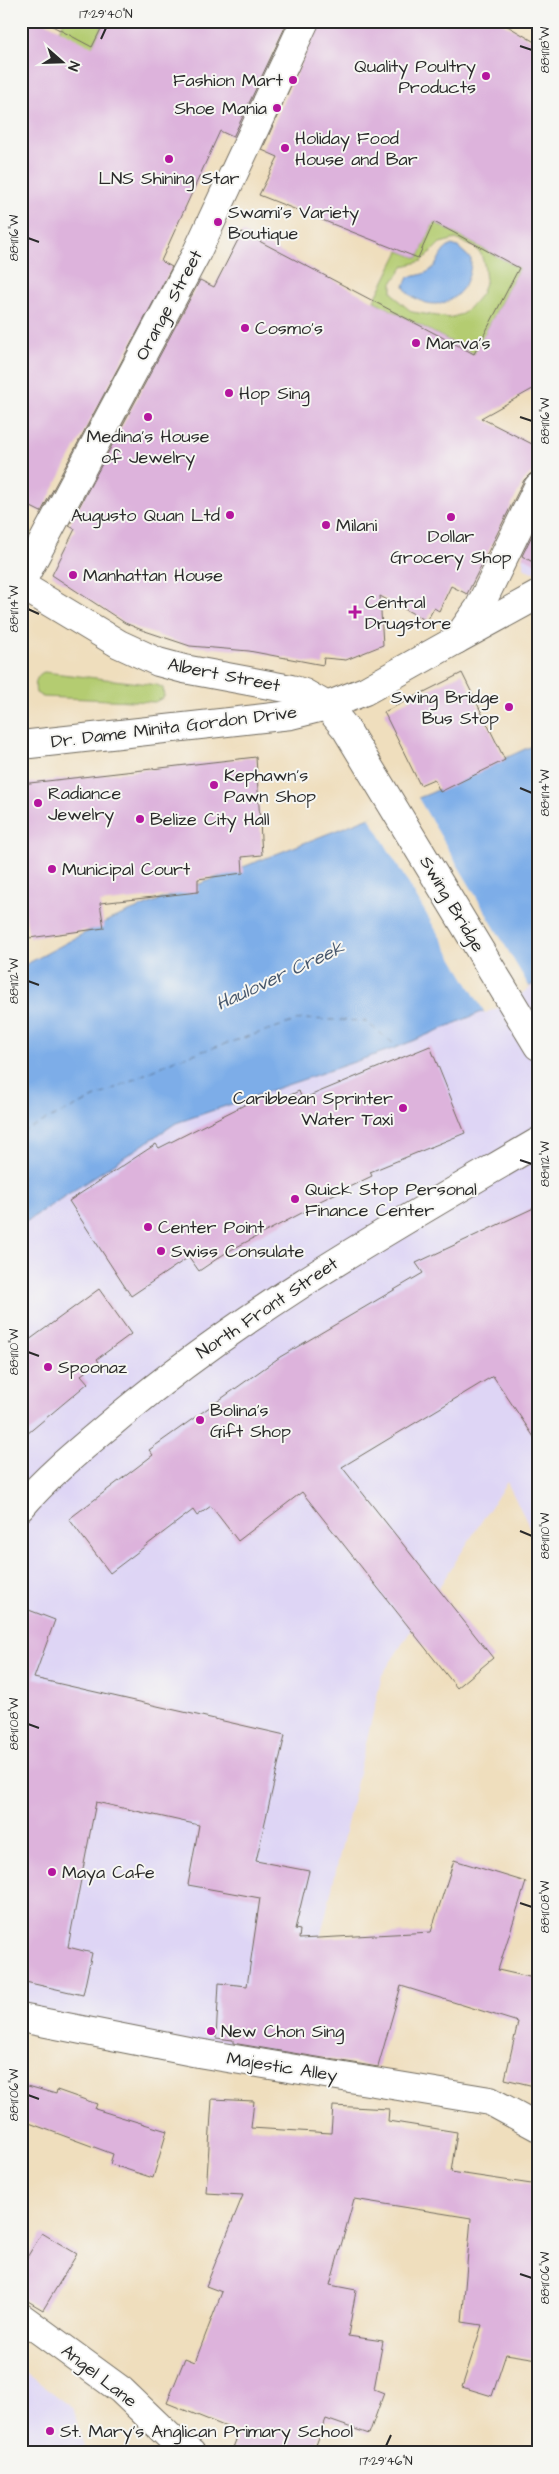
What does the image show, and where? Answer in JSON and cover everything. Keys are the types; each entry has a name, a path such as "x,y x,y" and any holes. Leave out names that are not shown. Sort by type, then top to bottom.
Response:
{"main road":[{"name":"Orange Street","path":"21,584 196,254 305,21"},
{"path":"456,640 479,608 538,487"},
{"name":"Albert Street","path":"21,584 119,644 150,659 184,669 291,689 304,693 327,706 346,729 392,802"},
{"name":"Dr. Dame Minita Gordon Drive","path":"21,745 291,715 327,706 365,691 538,595"},
{"name":"Swing Bridge","path":"392,802 538,1046"},
{"name":"North Front Street","path":"21,1507 38,1487 98,1434 156,1386 230,1330 394,1225 538,1142"},
{"name":"Majestic Alley","path":"21,2018 198,2053 490,2101 538,2127"},
{"name":"Angel Lane","path":"21,2317 121,2390 179,2448"}],"shaded area":[{"path":"538,529 538,571 533,572 525,569 522,559"},
{"path":"538,981 538,1544 507,1482 382,1675 291,2062 21,2010 21,1225 176,1123 398,1047 501,1004"},
{"name":"St. Mary's Anglican Primary School","path":"21,2369 73,2408 86,2453 21,2453"}],"green space":[{"path":"64,21 105,21 86,60 43,61"},
{"path":"434,222 519,268 474,354 374,301 399,251 418,258","holes":["456,239 476,248 481,254 486,280 481,294 462,314 450,318 412,312 392,292 392,283 404,266 422,261 440,243"]},
{"path":"44,672 157,685 163,688 164,697 155,702 43,697 36,693 35,686 37,678"}],"water":[{"path":"452,245 458,247 471,259 468,279 463,288 457,295 441,303 431,304 410,295 404,286 408,277 428,272 437,263 442,253"},
{"name":"Haulover Creek","path":"538,743 538,981 501,1004 398,1047 176,1123 21,1225 21,967 111,919 431,793"}],"pier":[{"path":"417,796 530,988 502,1006 485,1013 369,817"}],"building":[{"path":"21,21 43,21 92,47 105,21 288,21 233,137 220,131 161,261 172,267 41,512 21,502"},
{"path":"320,21 499,21 538,44 538,386 481,418 538,447 538,472 530,474 524,480 467,594 451,586 439,611 434,608 427,621 380,596 383,645 346,660 324,658 323,665 249,651 190,646 125,623 52,575 75,529 69,526 200,280 214,287 242,232 474,354 519,268 434,222 418,258 259,195 278,157 262,150"},
{"path":"538,523 538,565 522,556"},
{"path":"462,673 505,760 440,792 434,779 420,785 384,712"},
{"name":"Belize City Hall","path":"256,757 262,855 242,857 243,873 198,879 198,892 100,903 104,928 29,938 23,897 21,898 21,784"},
{"path":"430,1046 465,1133 370,1172 372,1176 318,1202 319,1204 227,1252 199,1271 189,1257 131,1296 69,1201 156,1144 159,1148 264,1095 269,1105 299,1091 302,1099"},
{"path":"538,1206 538,1443 493,1376 342,1467 493,1658 457,1688 302,1492 238,1541 211,1506 197,1516 193,1510 110,1573 69,1519 153,1455 149,1450 280,1357 423,1273 416,1263"},
{"path":"99,1289 131,1334 97,1359 99,1362 81,1375 88,1383 21,1439 21,1346"},
{"path":"21,1607 55,1620 34,1678 285,1735 256,1861 309,1871 295,1929 300,1930 299,1939 431,1932 454,1860 526,1882 498,1970 538,1979 538,2087 505,2079 518,2022 401,1986 378,2067 238,2044 233,2043 233,2040 216,2038 219,1983 247,1986 260,1898 188,1885 199,1825 96,1802 68,1947 92,1953 83,1995 21,1981"},
{"path":"21,2084 56,2094 57,2090 97,2104 95,2109 167,2131 153,2178 110,2164 113,2154 21,2120"},
{"path":"212,2099 254,2101 251,2128 331,2133 333,2106 389,2109 388,2121 457,2132 451,2172 538,2185 533,2229 538,2229 538,2359 506,2354 492,2396 462,2387 482,2325 462,2322 471,2218 354,2199 330,2285 356,2290 348,2336 383,2341 374,2389 384,2393 369,2434 326,2419 313,2453 231,2453 239,2432 167,2403 185,2358 195,2362 222,2292 206,2286 243,2195 206,2193"},
{"path":"42,2233 77,2254 43,2310 21,2297 21,2267"}],"ferry route":[{"path":"21,1132 175,1060 302,1019 365,1021 398,1047"}],"place":[{"name":"Quality Poultry Products","path":"486,76"},
{"name":"Fashion Mart","path":"293,80"},
{"name":"Shoe Mania","path":"277,108"},
{"name":"Holiday Food House and Bar","path":"285,148"},
{"name":"LNS Shining Star","path":"169,159"},
{"name":"Swami's Variety Boutique","path":"218,222"},
{"name":"Cosmo's","path":"245,328"},
{"name":"Marva's","path":"416,343"},
{"name":"Hop Sing","path":"229,393"},
{"name":"Medina's House of Jewelry","path":"148,417"},
{"name":"Augusto Quan Ltd","path":"230,515"},
{"name":"Dollar Grocery Shop","path":"451,517"},
{"name":"Milani","path":"326,525"},
{"name":"Manhattan House","path":"73,575"},
{"name":"Central Drugstore","path":"355,612"},
{"name":"Swing Bridge Bus Stop","path":"509,707"},
{"name":"Kephawn's Pawn Shop","path":"214,785"},
{"name":"Radiance Jewelry","path":"38,803"},
{"name":"Belize City Hall","path":"140,819"},
{"name":"Municipal Court","path":"52,869"},
{"name":"Caribbean Sprinter Water Taxi","path":"403,1108"},
{"name":"Quick Stop Personal Finance Center","path":"295,1199"},
{"name":"Center Point","path":"148,1227"},
{"name":"Swiss Consulate","path":"161,1251"},
{"name":"Spoonaz","path":"48,1367"},
{"name":"Bolina's Gift Shop","path":"200,1420"},
{"name":"Maya Cafe","path":"52,1872"},
{"name":"New Chon Sing","path":"211,2031"},
{"name":"St. Mary's Anglican Primary School","path":"50,2431"}]}
